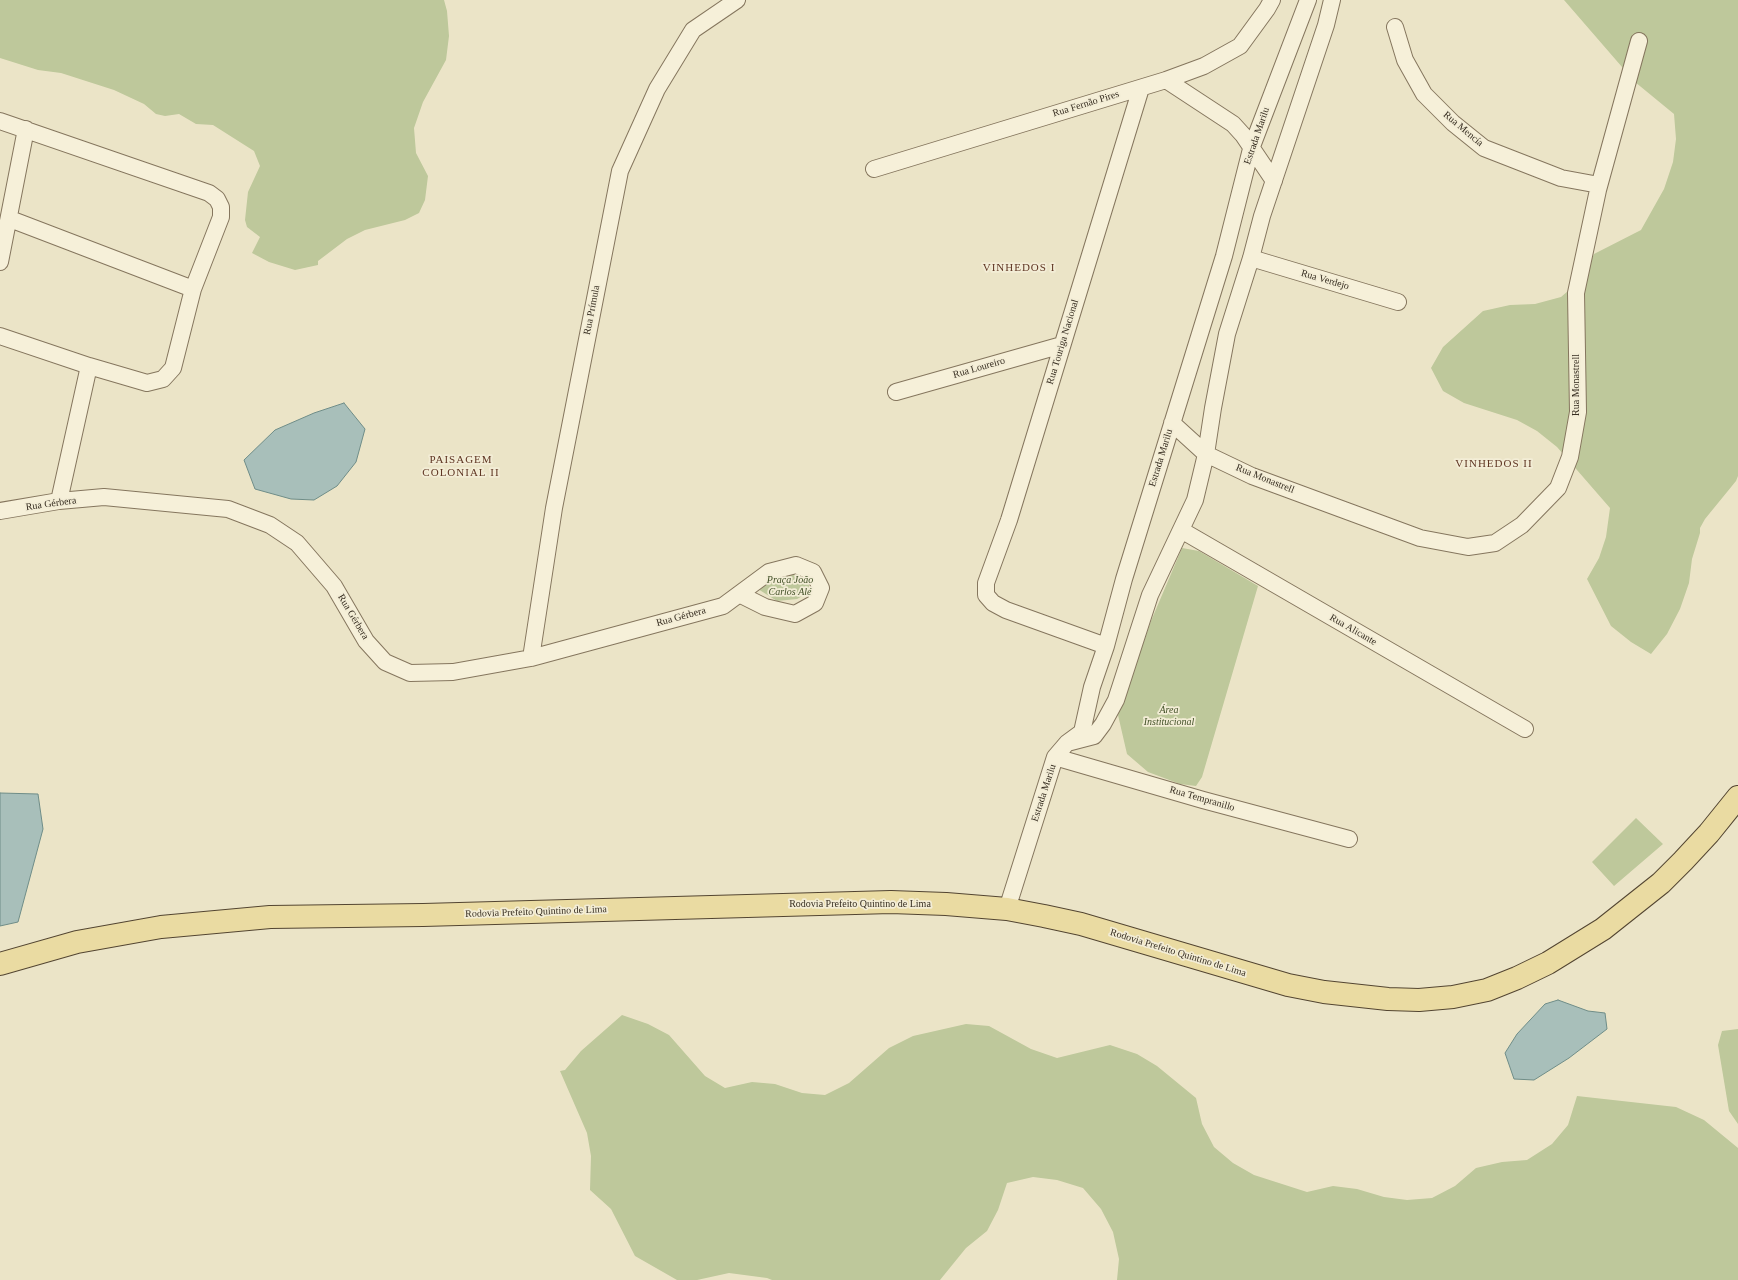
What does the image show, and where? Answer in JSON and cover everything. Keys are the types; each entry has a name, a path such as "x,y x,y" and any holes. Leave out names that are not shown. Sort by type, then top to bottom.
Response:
{"main road":[{"name":"Rodovia Prefeito Quintino de Lima","path":"0,964 77,942 146,930 270,917 422,915 891,902 946,904 1007,909 1081,924 1251,975 1288,985 1324,992 1388,999 1419,1000 1453,997 1486,990 1517,978 1554,960 1603,929 1661,883 1709,833 1738,796"}],"street":[{"name":"Rua Prímula","path":"531,658 554,508 620,171 657,89 693,30 737,0"},
{"name":"Rua Fernão Pires","path":"874,169 1142,88 1204,66 1240,46 1272,0"},
{"name":"Estrada Marilu","path":"1007,909 1055,757 1067,743 1082,732 1092,688 1106,646 1124,579 1224,256 1251,149 1308,0"},
{"path":"1067,743 1094,736 1103,724 1116,700 1150,595 1195,500 1206,454 1227,334 1251,258 1262,216 1326,25 1332,0"},
{"name":"Rua Mencía","path":"1395,27 1405,60 1424,94 1453,123 1484,148 1561,178 1599,185"},
{"name":"Rua Monastrell","path":"1172,423 1206,454 1252,476 1420,538 1468,547 1495,543 1516,528 1558,488 1570,457 1578,412 1576,293 1599,185 1639,41"},
{"path":"1166,80 1210,107 1233,124 1243,135 1274,181"},
{"name":"Rua Touriga Nacional","path":"1106,646 1006,610 993,603 986,595 986,583 1009,520 1142,88"},
{"path":"0,121 209,193 217,199 221,207 221,217 193,289 173,368 163,379 147,382 89,366 0,336"},
{"path":"0,262 10,219 26,129"},
{"path":"10,219 193,289"},
{"name":"Rua Verdejo","path":"1251,258 1398,302"},
{"name":"Rua Loureiro","path":"896,392 1062,345"},
{"path":"59,501 89,366"},
{"name":"Rua Gérbera","path":"0,511 59,501 104,497 228,509 270,525 297,543 334,586 366,641 385,662 410,673 454,672 531,658 723,606 739,594"},
{"name":"Rua Alicante","path":"1181,530 1525,729"},
{"name":"Rua Tempranillo","path":"1055,757 1203,800 1349,839"}],"green space":[{"path":"0,0 444,0 447,11 449,36 446,60 423,102 414,128 416,153 428,176 425,200 419,213 405,220 365,230 347,239 318,261 318,265 295,270 269,262 252,253 260,237 247,227 245,220 248,192 260,166 254,151 213,125 196,124 179,114 165,116 156,114 144,104 114,90 61,73 38,70 0,58"},
{"path":"1564,0 1738,0 1738,476 1736,481 1705,519 1700,528 1700,533 1692,559 1689,583 1680,609 1667,634 1651,654 1631,642 1611,626 1587,579 1599,558 1606,537 1610,508 1557,447 1537,431 1517,420 1464,403 1443,391 1431,368 1443,347 1483,311 1510,305 1535,304 1561,297 1582,279 1594,254 1641,230 1664,189 1673,162 1676,139 1674,114 1635,82"},
{"name":"Área Institucional","path":"1182,548 1199,551 1258,586 1202,777 1196,786 1180,784 1148,772 1127,754 1118,715 1151,621"},
{"name":"Praça João Carlos Alé","path":"791,573 806,577 809,585 808,593 797,599 777,601 758,589 770,578"},
{"path":"1636,818 1663,844 1614,886 1592,862"},
{"path":"622,1015 648,1024 669,1035 705,1076 725,1088 752,1082 775,1084 802,1093 825,1095 849,1083 889,1048 913,1036 966,1024 989,1026 1031,1049 1057,1058 1110,1045 1137,1054 1157,1066 1196,1098 1202,1124 1214,1147 1233,1163 1254,1175 1307,1192 1333,1186 1357,1189 1384,1197 1407,1200 1432,1198 1455,1186 1476,1168 1502,1162 1527,1160 1552,1144 1568,1125 1577,1096 1676,1107 1704,1120 1738,1148 1738,1280 1117,1280 1119,1259 1113,1232 1101,1209 1083,1188 1057,1180 1033,1177 1007,1183 998,1210 987,1231 966,1248 940,1280 772,1280 729,1273 697,1280 677,1280 635,1256 611,1209 590,1190 591,1156 587,1133 560,1071 565,1070 581,1051"},
{"path":"1738,1029 1738,1124 1729,1111 1718,1045 1722,1031"}],"water":[{"path":"344,403 365,429 356,462 337,486 314,500 291,499 255,489 244,460 275,430 314,413"},
{"path":"0,793 38,794 43,829 18,922 0,926"},
{"path":"1558,1000 1588,1011 1605,1013 1607,1029 1569,1058 1534,1080 1514,1079 1505,1053 1517,1034 1545,1004"}],"district":[{"name":"VINHEDOS I","path":"1019,268"},
{"name":"VINHEDOS II","path":"1494,464"},
{"name":"PAISAGEM COLONIAL II","path":"461,466"}]}
